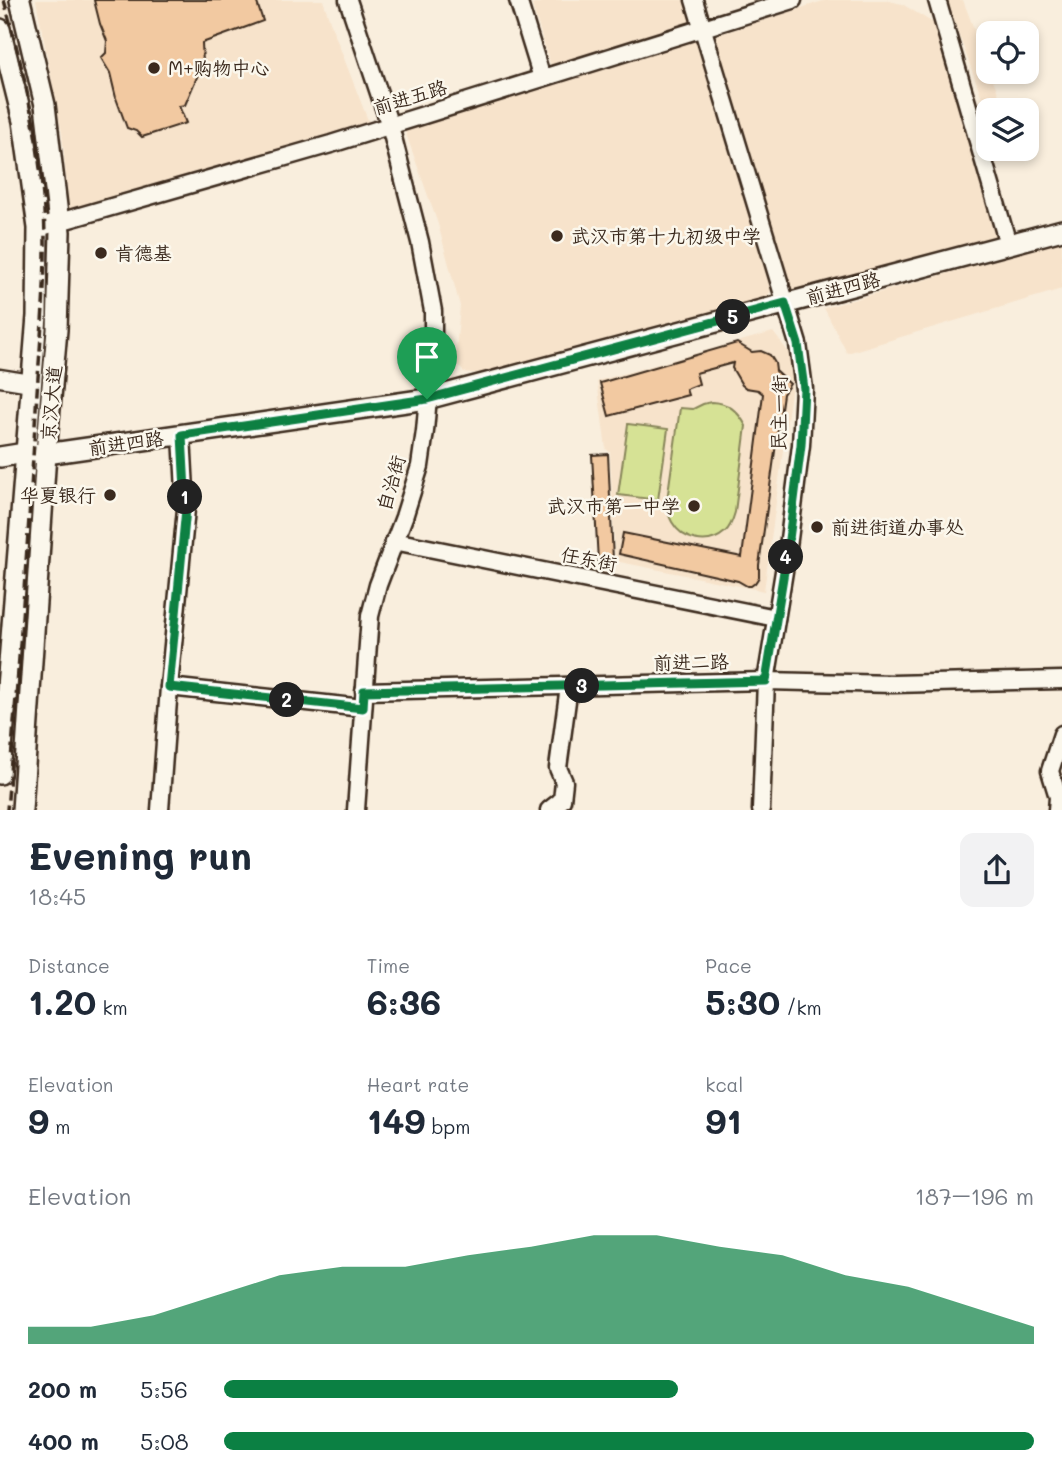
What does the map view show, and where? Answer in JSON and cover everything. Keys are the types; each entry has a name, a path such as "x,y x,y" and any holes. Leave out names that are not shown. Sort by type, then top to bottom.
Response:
{"main road":[{"name":"京汉大道","path":"20,0 45,105 59,222 57,330 22,810"},
{"name":"京汉大道","path":"0,29 23,121 38,228 37,316 0,774"},
{"name":"前进四路","path":"0,457 24,453 46,454 427,399 1062,229"}],"street":[{"name":"自治街","path":"348,0 390,126 420,242 433,311 433,341 420,466 378,584 370,616 356,810"},
{"path":"518,0 542,78"},
{"name":"民主一街","path":"694,0 798,344 804,389 801,445 788,547 766,681 761,810"},
{"name":"前进五路","path":"38,228 390,126 793,0"},
{"path":"937,0 1008,244"},
{"path":"0,378 31,383"},
{"path":"160,810 186,509 182,435"},
{"name":"任东街","path":"394,541 776,618"},
{"name":"前进二路","path":"169,687 363,700 569,686 766,681 893,684 1062,680"},
{"path":"549,810 562,800 564,782 558,768 569,686"},
{"path":"1058,810 1058,797 1050,771 1062,734"}],"shaded area":[{"path":"36,0 323,0 369,123 69,209 62,133"},
{"path":"550,0 687,0 694,21 551,66 532,5"},
{"path":"826,0 885,0 902,4 935,24 997,237 790,291 714,36"},
{"path":"946,0 963,0 976,34 976,81"},
{"path":"696,40 771,291 765,300 481,374 464,372 455,362 460,306 438,224 405,131"},
{"path":"977,84 995,84 1000,98 982,98"},
{"path":"1062,241 1062,289 847,353 824,308"},
{"name":"武汉市第一中学","path":"773,332 790,354 794,369 764,591 615,561 610,452 606,449 597,381"}],"green space":[{"path":"711,402 732,408 746,426 733,520 729,528 718,537 696,540 683,534 672,522 667,500 680,408 693,409"},
{"path":"628,424 668,429 658,500 618,495"}],"building":[{"name":"M+购物中心","path":"94,0 256,0 263,21 202,43 203,63 185,105 179,106 186,123 142,137 127,128 110,73 101,58 106,53 107,41"},
{"path":"737,343 752,352 761,351 770,355 776,371 790,384 783,394 759,577 751,586 619,554 623,533 742,557 763,394 742,385 732,368 733,363 696,373 699,384 686,389 688,395 609,416 600,383"},
{"path":"608,454 613,560 598,561 592,455"}],"railway":[{"path":"4,0 32,116 42,187 45,242 44,298 30,509 7,810"}],"place":[{"name":"M+购物中心","path":"154,68"},
{"name":"武汉市第十九初级中学","path":"557,236"},
{"name":"肯德基","path":"101,253"},
{"name":"华夏银行","path":"110,495"},
{"name":"武汉市第一中学","path":"694,506"},
{"name":"前进街道办事处","path":"817,527"}],"route":[{"path":"785,303 798,344 804,389 801,445 788,547 766,681 364,691 363,708 169,687 186,509 182,435 427,399 785,303"}]}
